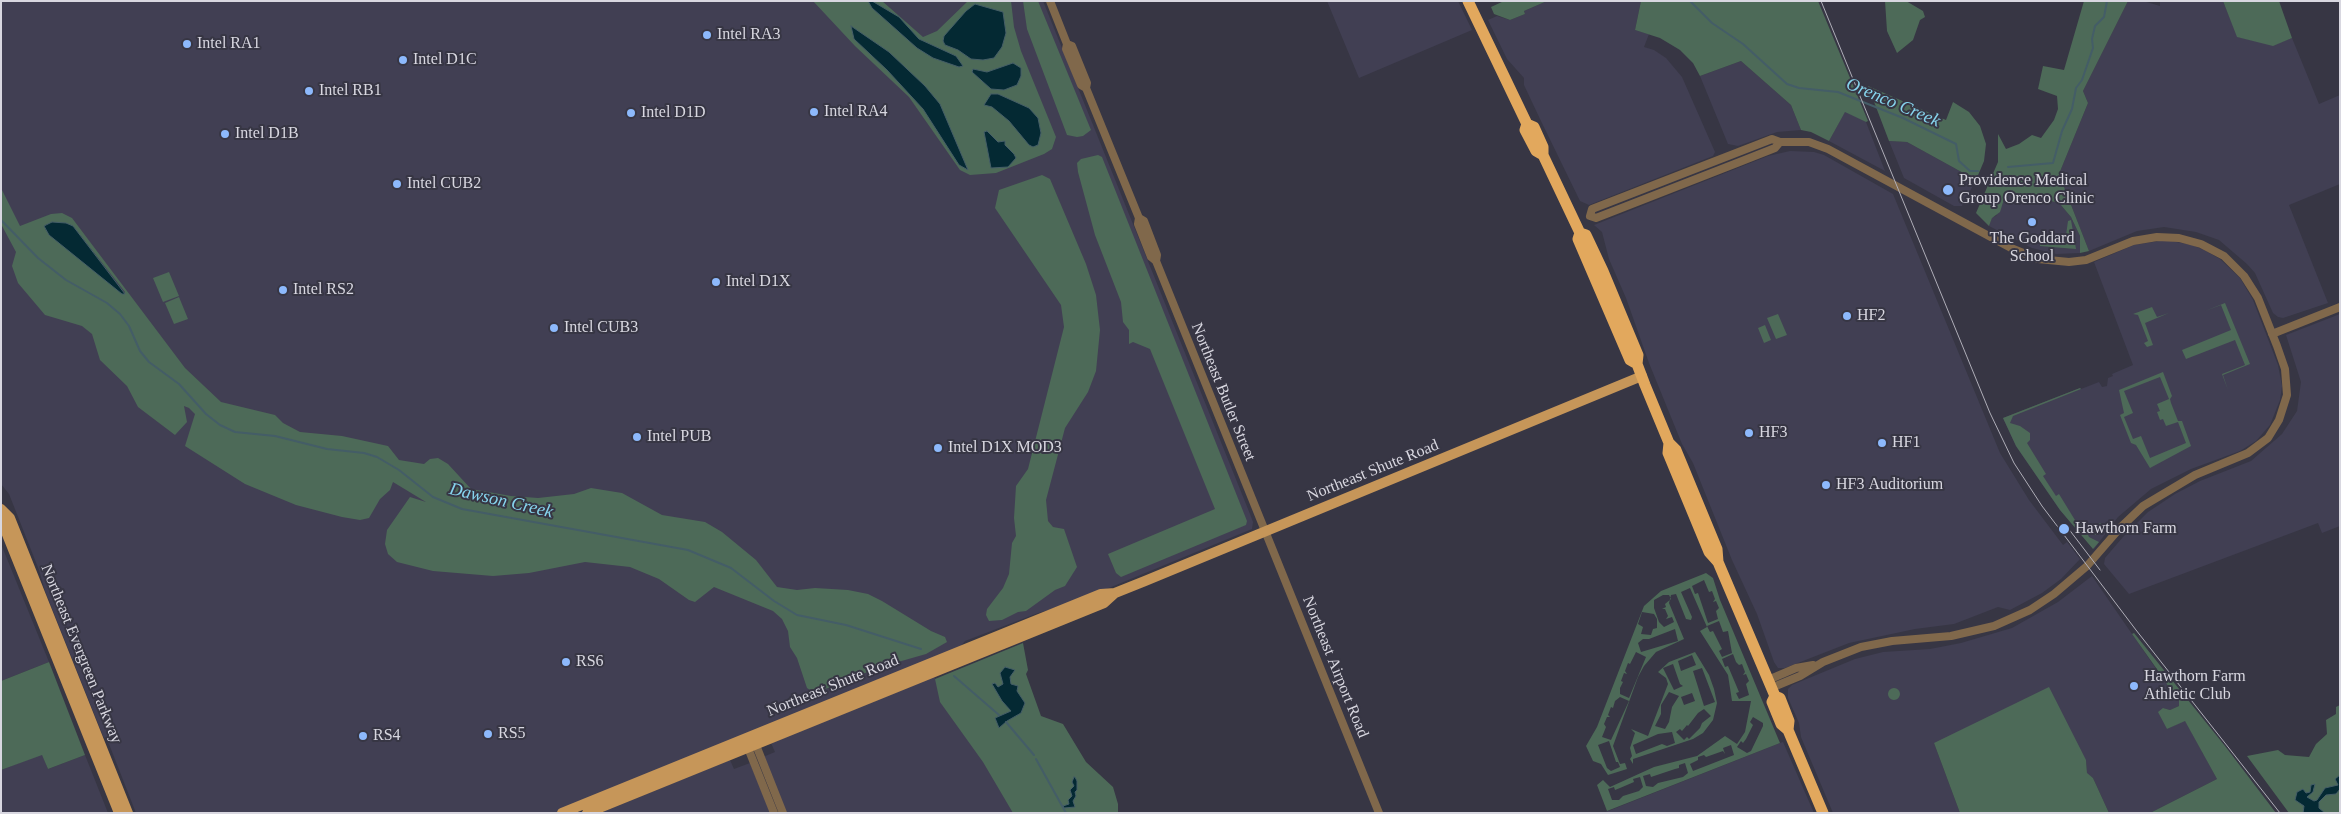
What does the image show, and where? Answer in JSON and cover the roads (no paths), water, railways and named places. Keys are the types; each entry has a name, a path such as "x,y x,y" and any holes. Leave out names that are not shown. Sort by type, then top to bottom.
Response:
{"highway":[{"path":"1468,1 1527,124 1534,127 1544,147 1543,154 1578,227 1578,239 1630,360 1637,364 1669,443 1676,450 1717,549 1718,562 1771,688 1780,698 1789,721 1788,730 1823,813"}],"main road":[{"name":"Northeast Shute Road","path":"562,813 750,742 1104,603 1115,593 1642,376"},
{"name":"Northeast Evergreen Parkway","path":"1,509 2,522 119,813"},
{"name":"Northeast Evergreen Parkway","path":"1,509 10,518 128,813"},
{"name":"Northeast Shute Road","path":"587,813 750,742"}],"street":[{"name":"Northeast Butler Street","path":"1050,1 1067,44 1072,46 1087,83 1086,88 1139,218 1144,221 1157,255 1156,261 1264,532"},
{"path":"1578,227 1590,216 1592,209 1772,139 1780,142 1803,141 1828,149 2010,248 2038,259 2055,262 2086,260 2131,242 2157,237 2179,238 2201,244 2224,256 2244,276 2258,298 2285,369 2287,395 2280,420 2268,438 2248,453 2195,475 2144,506 2120,528 2087,566 2059,591 2028,610 1989,628 1940,638 1871,645 1838,655 1815,665 1796,668 1771,688"},
{"path":"2272,334 2340,307"},
{"name":"Northeast Airport Road","path":"1264,532 1379,813"},
{"path":"750,742 774,813"},
{"path":"750,742 783,813"}],"water":[{"path":"868,1 872,1 899,17 919,39 956,56 963,66 959,67 933,58 917,48 872,8"},
{"path":"975,4 1003,12 1006,33 1002,47 994,58 983,60 971,59 958,50 945,45 943,41 944,36 966,11"},
{"path":"851,26 889,52 925,86 940,104 968,170 959,165 923,109 887,70 854,39"},
{"path":"1013,63 1021,68 1021,76 1017,85 1004,90 991,89 972,72 973,69 987,72"},
{"path":"991,94 998,94 1029,108 1038,118 1041,133 1038,145 1033,147 1029,145 1009,121 992,107 984,105"},
{"path":"987,131 998,142 1005,141 1005,145 1014,154 1016,158 1008,167 991,168 984,132"},
{"path":"52,222 66,223 73,226 125,294 122,294 49,235 44,226"},
{"path":"1005,667 1015,670 1010,677 1011,684 1018,686 1017,691 1025,703 1021,713 999,728 995,718 1011,711 1002,701 992,684 995,683 998,687 1003,684 1000,673"},
{"path":"2340,775 2340,789 2336,794 2326,795 2319,802 2319,808 2325,813 2303,813 2304,806 2295,800 2297,792 2303,789 2306,793 2310,792 2311,785 2315,784 2313,792 2307,797 2314,801 2317,800 2325,788 2338,785 2335,779"},
{"path":"1074,777 1077,781 1076,796 1073,801 1075,807 1064,808 1063,806 1069,804 1068,800 1072,796 1070,790 1074,786 1072,782"}],"waterway":[{"name":"Orenco Creek","path":"1690,1 1712,23 1743,44 1787,84 1799,88 1838,92 1903,118 1956,144 1959,161 1970,171 1978,171"},
{"name":"Orenco Creek","path":"2008,167 2053,163 2062,131 2072,109 2076,88 2082,80 2093,48 2092,39 2095,26 2104,17 2107,1"},
{"name":"Dawson Creek","path":"1,220 38,258 66,280 107,303 120,314 129,326 140,351 149,362 179,384 206,414 220,425 235,432 275,436 327,449 364,453 377,457 399,470 433,497 462,509 688,550 731,568 774,601 797,615 846,625 921,649"},
{"name":"Dawson Creek","path":"954,676 999,715"},
{"name":"Dawson Creek","path":"1006,722 1034,755"},
{"name":"Dawson Creek","path":"1036,759 1066,813"}],"tram line":[{"path":"1821,1 1990,413 2014,463 2042,506 2136,630 2280,813"},
{"path":"2068,528 2100,570"}],"place":[{"name":"Intel RA3","path":"707,35"},
{"name":"Intel RA1","path":"187,44"},
{"name":"Intel D1C","path":"403,60"},
{"name":"Intel RB1","path":"309,91"},
{"name":"Intel RA4","path":"814,112"},
{"name":"Intel D1D","path":"631,113"},
{"name":"Intel D1B","path":"225,134"},
{"name":"Intel CUB2","path":"397,184"},
{"name":"Providence Medical Group Orenco Clinic","path":"1948,190"},
{"name":"The Goddard School","path":"2032,222"},
{"name":"Intel D1X","path":"716,282"},
{"name":"Intel RS2","path":"283,290"},
{"name":"HF2","path":"1847,316"},
{"name":"Intel CUB3","path":"554,328"},
{"name":"HF3","path":"1749,433"},
{"name":"Intel PUB","path":"637,437"},
{"name":"HF1","path":"1882,443"},
{"name":"Intel D1X MOD3","path":"938,448"},
{"name":"HF3 Auditorium","path":"1826,485"},
{"name":"Hawthorn Farm","path":"2064,529"},
{"name":"RS6","path":"566,662"},
{"name":"Hawthorn Farm Athletic Club","path":"2134,686"},
{"name":"RS5","path":"488,734"},
{"name":"RS4","path":"363,736"}]}
